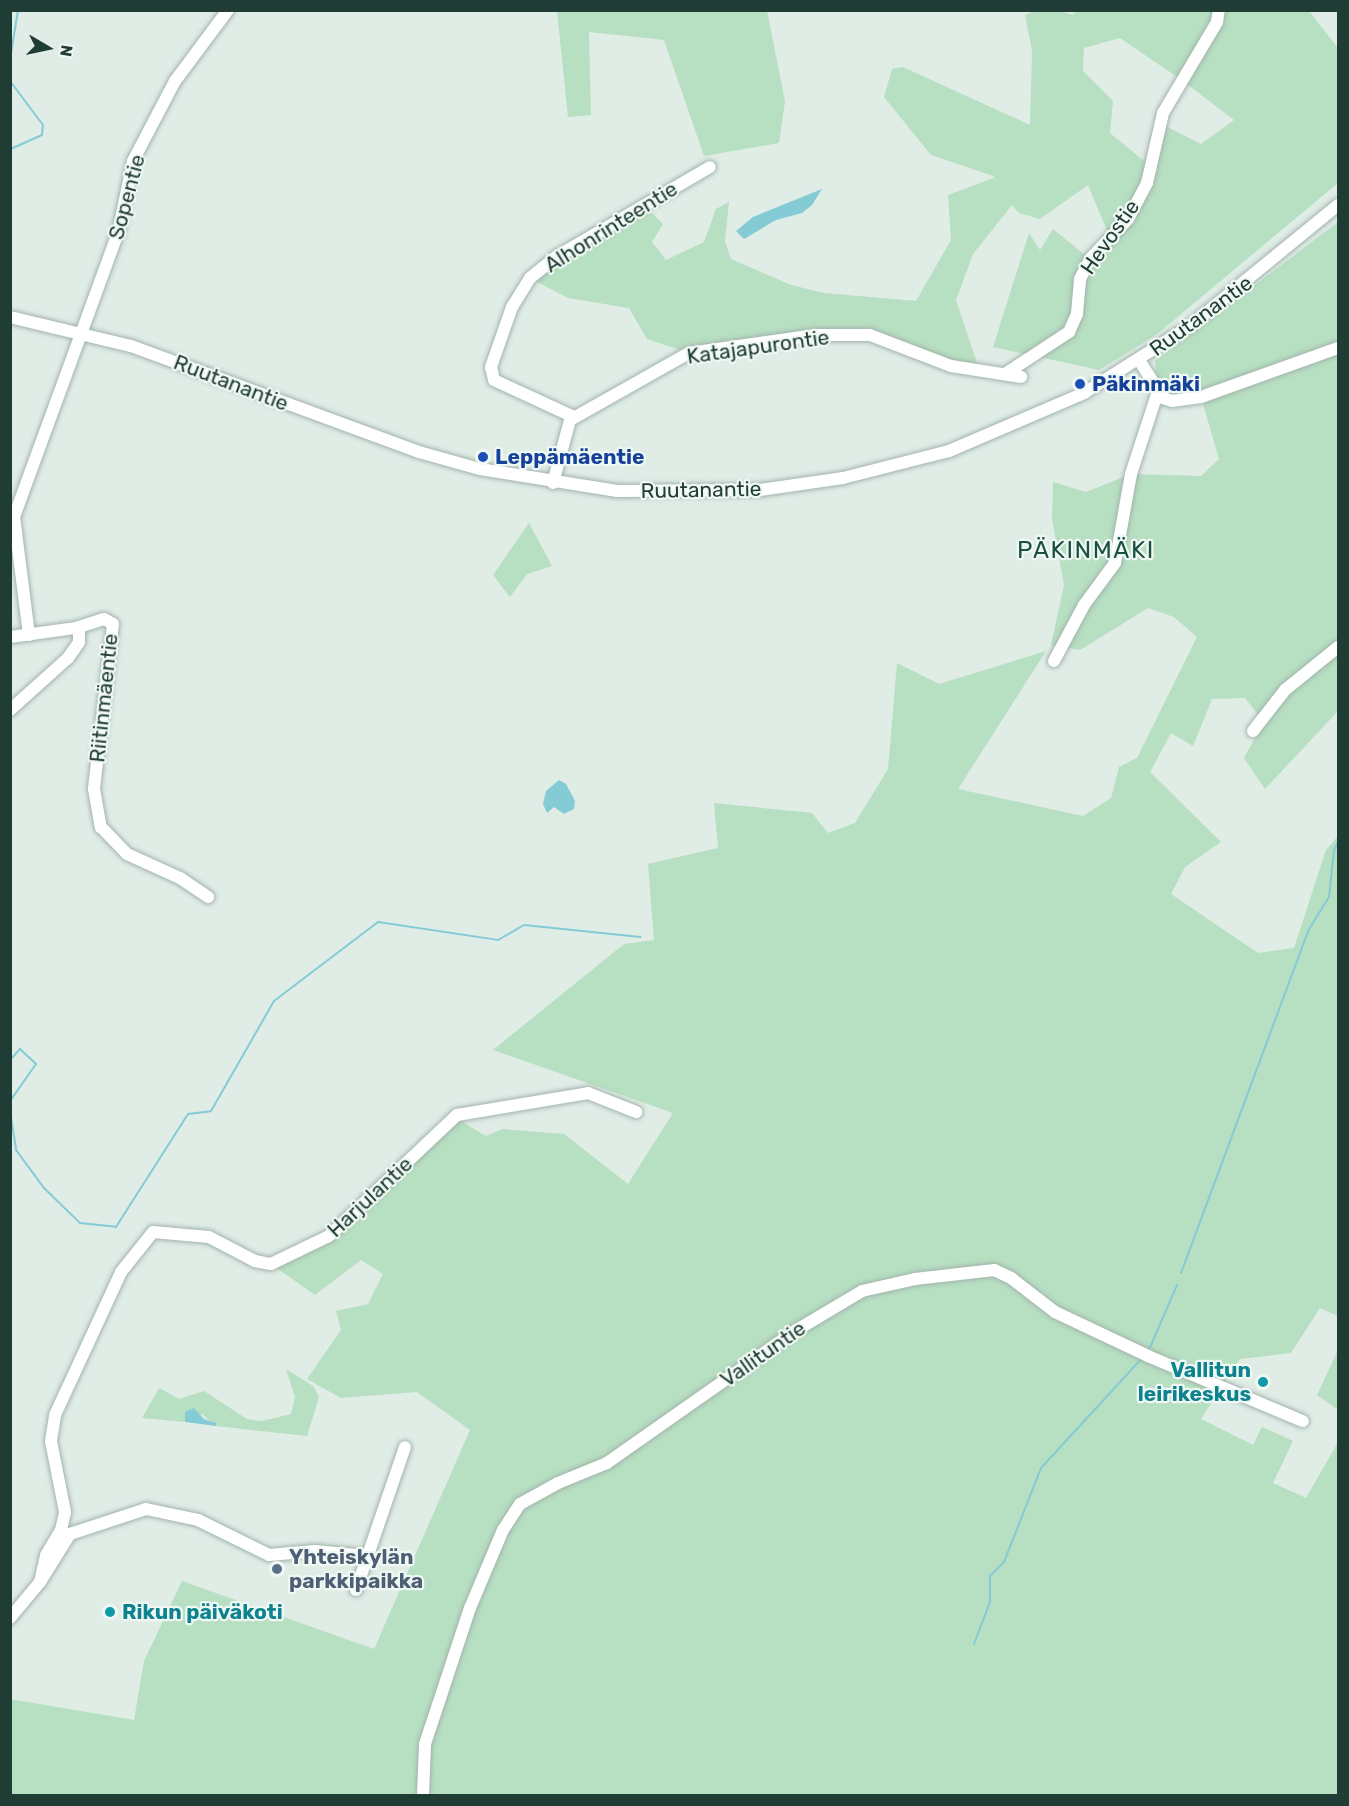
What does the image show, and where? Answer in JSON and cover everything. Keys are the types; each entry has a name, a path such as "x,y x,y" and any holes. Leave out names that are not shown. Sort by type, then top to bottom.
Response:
{"street":[{"name":"Sopentie","path":"83,333 118,233 133,161 146,131 175,81 228,10"},
{"name":"Hevostie","path":"1005,374 1069,332 1077,314 1080,279 1085,269 1128,219 1147,183 1163,113 1217,22 1219,10"},
{"name":"Alhonrinteentie","path":"574,417 494,380 491,367 512,307 530,278 556,257 710,167"},
{"name":"Ruutanantie","path":"10,317 83,333 180,363 419,452 553,483 617,491 719,492 843,478 949,451 991,436 1084,393 1140,360 1249,281 1338,205"},
{"path":"29,635 14,517 83,333"},
{"name":"Katajapurontie","path":"574,417 689,353 816,335 870,335 951,366 1021,377"},
{"path":"1140,360 1158,391 1172,401 1201,397 1338,348"},
{"path":"1054,661 1084,605 1115,563 1131,474 1158,391"},
{"path":"553,483 570,420 574,417"},
{"name":"Riitinmäentie","path":"10,637 80,627 104,619 112,624 94,789 101,827 127,854 180,878 208,897"},
{"path":"10,710 68,658 79,642 80,627"},
{"path":"1253,731 1264,722 1285,690 1338,647"},
{"name":"Harjulantie","path":"40,1582 46,1555 64,1521 51,1441 55,1415 121,1272 153,1232 209,1237 255,1261 271,1264 329,1236 457,1115 588,1093 636,1112"},
{"name":"Vallituntie","path":"423,1796 425,1744 466,1617 503,1530 520,1504 558,1483 607,1463 832,1306 894,1282 994,1270 1011,1278 1055,1312 1145,1355 1303,1422"},
{"path":"356,1590 366,1556 384,1518 386,1495 405,1447"},
{"name":"Harjulantie","path":"10,1618 40,1582 70,1534 146,1509 198,1520 269,1555 315,1551 366,1556"}],"green space":[{"path":"1078,10 1309,11 1338,48 1338,183 1156,335 1099,370 993,347 1029,233 1040,250 1053,229 1090,259 1110,238 1088,185 1040,219 1019,213 1012,205 973,254 956,300 979,369 870,335 689,353 647,339 629,308 568,298 530,278 647,208 663,224 652,242 666,260 704,242 716,209 729,202 725,241 731,259 791,285 824,293 916,301 951,240 948,195 994,178 1005,194 993,176 931,155 884,97 892,69 903,67 1030,125 1032,51 1025,15 1034,11 1059,11 1073,15","holes":["1120,38 1183,81 1234,120 1201,144 1161,124 1144,161 1110,133 1113,101 1083,71 1084,48"]},
{"path":"557,11 767,11 785,101 779,143 704,156 664,40 589,32 591,115 568,117"},
{"path":"1338,222 1338,711 1265,789 1244,758 1264,722 1245,698 1212,699 1193,746 1171,733 1150,772 1221,842 1185,867 1171,894 1258,953 1294,948 1326,850 1338,836 1338,1316 1320,1308 1291,1353 1240,1359 1201,1419 1253,1445 1262,1427 1293,1441 1273,1483 1306,1498 1337,1444 1338,1428 1338,1795 11,1795 10,1699 134,1720 144,1661 182,1581 374,1649 470,1430 417,1392 341,1398 307,1379 341,1330 336,1311 368,1304 383,1274 361,1260 315,1295 271,1264 320,1241 454,1117 486,1136 503,1129 564,1134 628,1184 673,1113 493,1050 624,944 654,940 648,864 718,848 714,803 812,813 828,833 855,823 888,769 897,663 939,684 1046,651 958,789 1083,816 1111,798 1119,767 1137,758 1197,637 1174,617 1148,608 1080,650 1051,645 1064,585 1052,519 1053,482 1086,492 1131,474 1201,476 1219,459 1201,397 1172,401 1158,391 1155,361"},
{"path":"529,523 552,566 527,574 510,597 493,575"},
{"path":"1338,1350 1338,1410 1317,1395"},
{"path":"286,1369 313,1386 319,1397 307,1436 216,1426 202,1414 185,1422 142,1418 159,1388 179,1399 204,1391 247,1419 262,1421 291,1414 295,1397"}],"water":[{"path":"822,189 812,205 802,213 776,220 744,239 736,231 753,217"},
{"path":"559,780 566,784 575,801 574,809 564,814 554,807 547,813 543,804 546,791"},
{"path":"194,1408 204,1419 216,1423 216,1426 185,1422 185,1412"}],"waterway":[{"path":"10,60 18,10"},
{"path":"10,81 43,125 42,135 10,149"},
{"path":"1181,1273 1309,929 1329,897 1334,850 1338,842"},
{"path":"10,1111 16,1150 44,1188 80,1223 116,1227 188,1114 211,1111 274,1001 378,922 498,940 524,925 640,937"},
{"path":"10,1060 20,1049 36,1064 10,1101"},
{"path":"1149,1350 1177,1285"},
{"path":"974,1644 990,1602 990,1576 1004,1562 1041,1468 1143,1357"}],"place":[{"name":"Päkinmäki","path":"1080,384"},
{"name":"Leppämäentie","path":"483,457"},
{"name":"Vallitun leirikeskus","path":"1263,1382"},
{"name":"Yhteiskylän parkkipaikka","path":"277,1569"},
{"name":"Rikun päiväkoti","path":"110,1612"}],"district":[{"name":"PÄKINMÄKI","path":"1086,551"}]}
